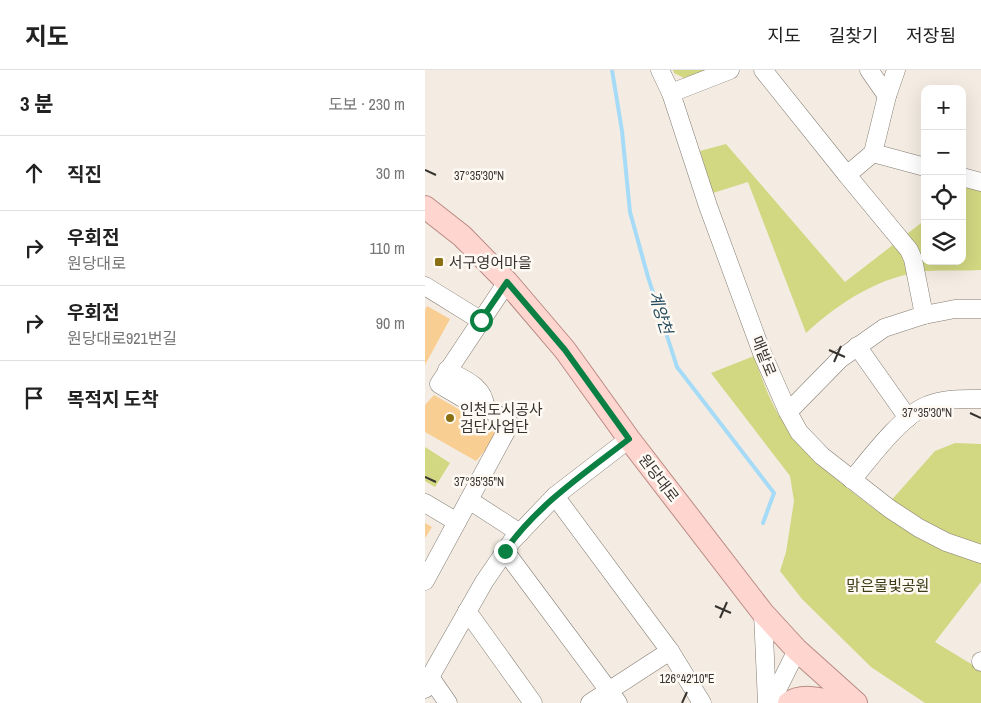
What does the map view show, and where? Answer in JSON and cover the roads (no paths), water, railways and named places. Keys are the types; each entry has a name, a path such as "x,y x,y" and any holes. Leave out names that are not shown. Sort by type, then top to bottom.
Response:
{"main road":[{"name":"원당대로","path":"425,208 462,236 507,282 565,350 629,439 763,613 797,650 856,703"},
{"path":"789,703 793,699 812,698 840,703"}],"street":[{"name":"매밭로","path":"660,70 671,93 707,206 762,353 799,432 822,456 890,509 919,528 946,542 981,554"},
{"path":"671,93 730,70"},
{"path":"763,70 909,250 913,259 925,315"},
{"path":"869,70 887,96"},
{"path":"847,175 873,153 887,96 897,70"},
{"path":"873,153 921,166"},
{"path":"966,178 981,182"},
{"path":"425,581 510,424 485,406 471,403 443,377 507,282"},
{"path":"425,286 481,320"},
{"path":"788,412 840,359 884,328 925,315 955,310 981,309"},
{"path":"857,346 908,418"},
{"path":"852,480 883,442 908,418 927,405 955,399 981,399"},
{"path":"448,703 427,683 484,582 505,551 555,496 629,439"},
{"path":"555,496 670,651 697,701"},
{"path":"469,500 520,533"},
{"path":"425,503 457,522"},
{"path":"505,551 614,697"},
{"path":"467,611 533,703"},
{"path":"763,613 767,703"},
{"path":"773,703 774,696 797,650"},
{"path":"590,703 614,697 670,651"}],"waterway":[{"name":"계양천","path":"612,70 622,131 630,212 648,277 677,367 774,493 763,523"}],"place":[{"name":"서구영어마을","path":"439,262"},
{"name":"인천도시공사 검단사업단","path":"450,418"}],"park label":[{"name":"맑은물빛공원","path":"888,585"}]}
